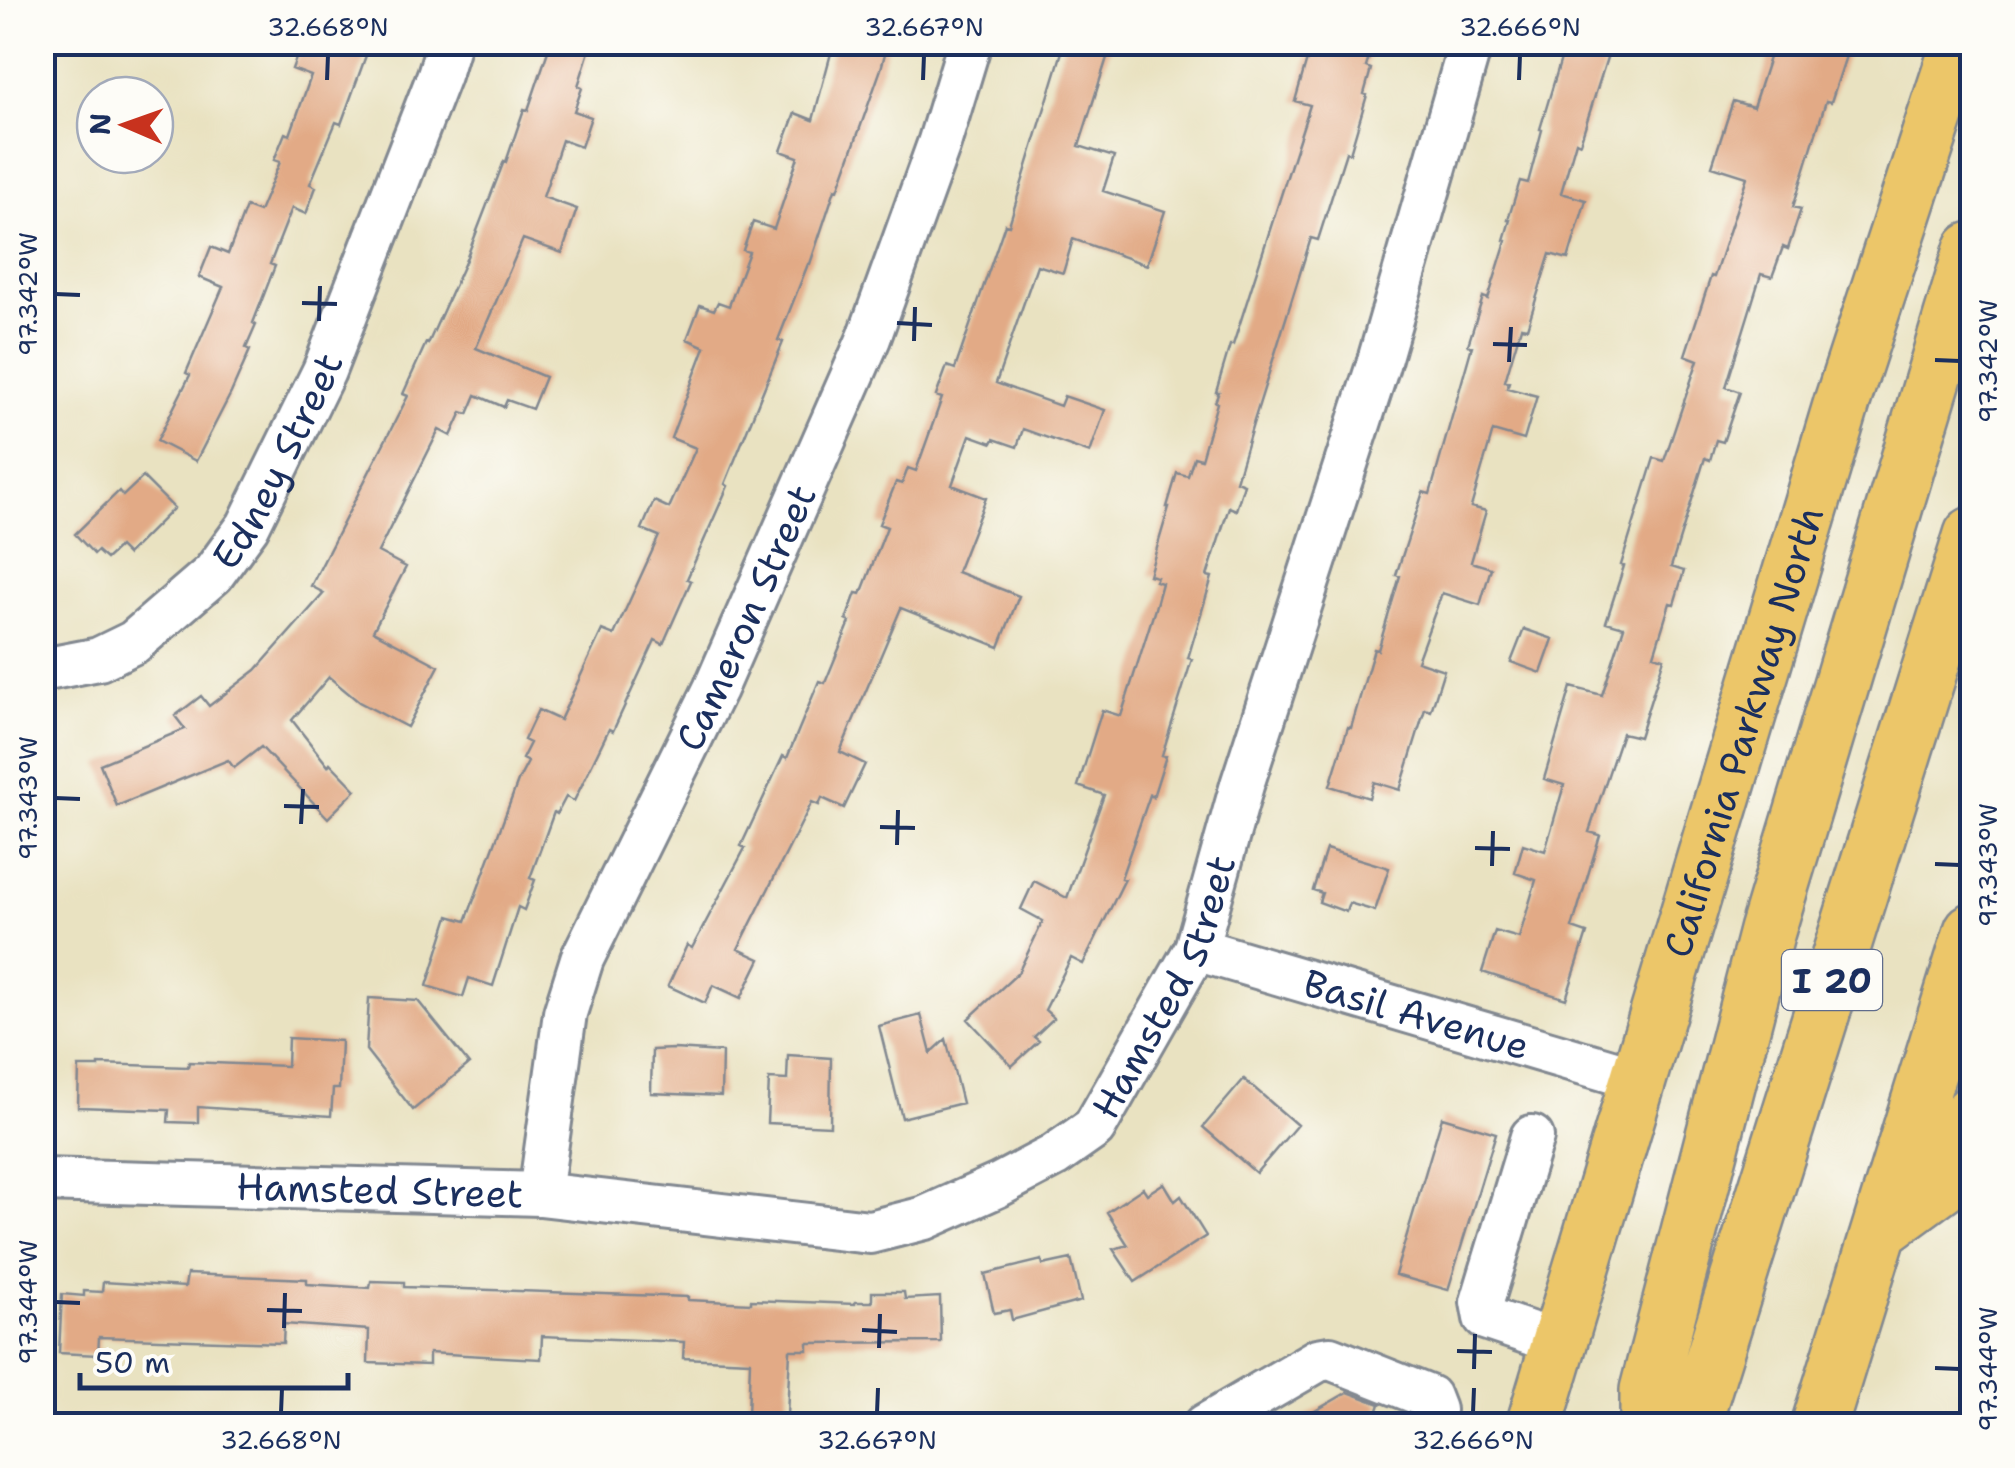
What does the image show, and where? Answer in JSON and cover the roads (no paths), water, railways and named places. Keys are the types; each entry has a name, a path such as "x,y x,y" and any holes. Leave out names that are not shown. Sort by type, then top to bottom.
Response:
{"main road":[{"name":"California Parkway North","path":"1534,1426 1843,399 1960,42"},
{"path":"1648,1426 1648,1390 1767,931 1972,250"},
{"name":"I 20","path":"1692,1426 1972,535"},
{"path":"1819,1426 1972,931"},
{"path":"1881,1229 1948,1180 1972,1113"}],"street":[{"name":"Edney Street","path":"42,670 99,659 134,642 213,574 248,526 324,372 450,42"},
{"name":"Cameron Street","path":"540,1194 565,1013 582,959 716,689 869,338 939,144 970,42"},
{"name":"Hamsted Street","path":"42,1180 540,1194 870,1232 924,1218 999,1186 1054,1156 1094,1128 1196,949 1242,784 1378,368 1470,42"},
{"name":"Basil Avenue","path":"1196,949 1638,1079"},
{"path":"1532,1136 1482,1302 1485,1318 1558,1343"},
{"path":"1205,1426 1318,1360 1330,1358 1428,1397 1434,1410 1429,1426"}]}
